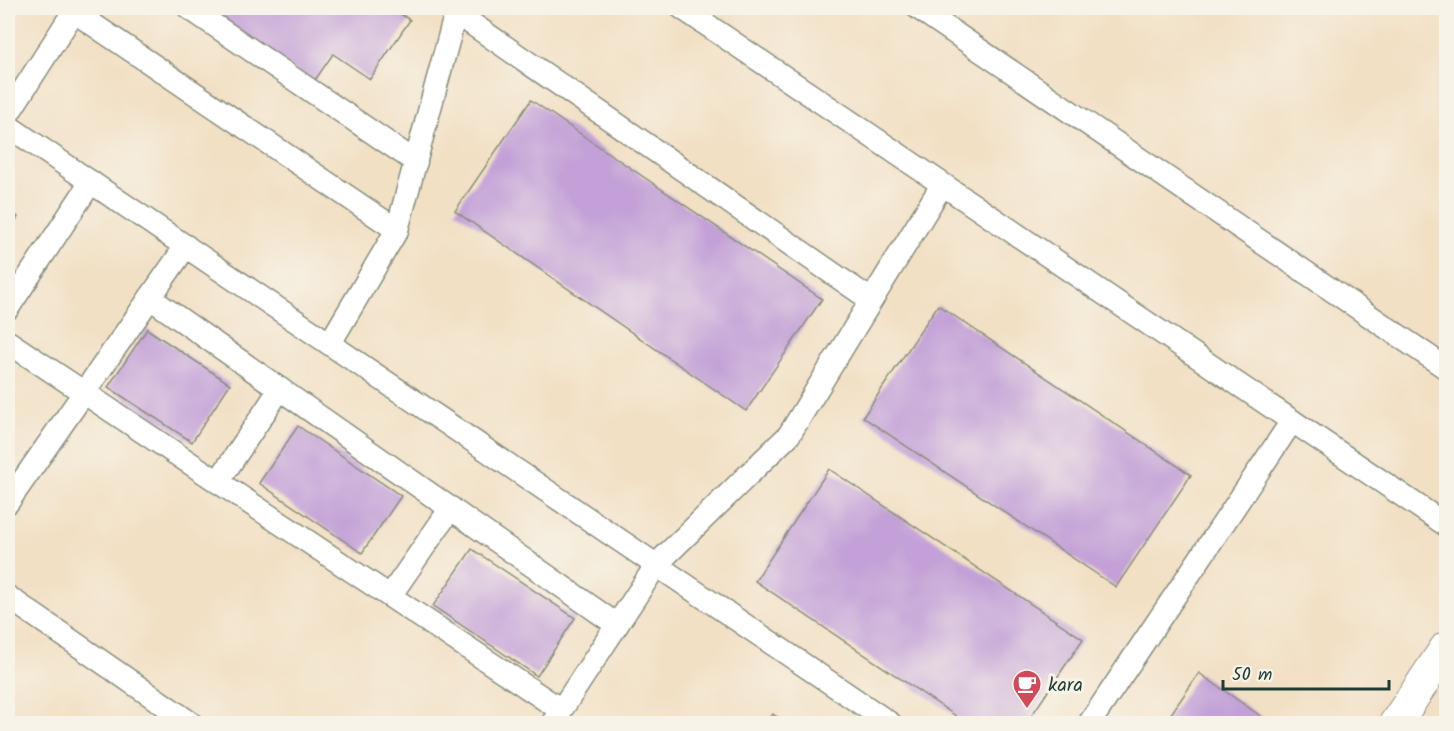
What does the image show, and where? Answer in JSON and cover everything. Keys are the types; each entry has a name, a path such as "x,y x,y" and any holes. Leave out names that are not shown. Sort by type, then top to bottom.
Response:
{"street":[{"path":"189,8 416,162"},
{"path":"682,8 1446,525"},
{"path":"918,8 1446,368"},
{"path":"8,114 74,9 397,230"},
{"path":"330,344 397,230 453,9 871,300"},
{"path":"8,126 891,723"},
{"path":"8,308 91,182"},
{"path":"8,342 390,596 556,717 657,564 789,435 942,185"},
{"path":"8,502 186,246"},
{"path":"150,298 617,625"},
{"path":"218,482 280,389"},
{"path":"1089,723 1292,422"},
{"path":"390,596 451,508"},
{"path":"8,597 168,717 192,723"},
{"path":"1395,723 1446,648"}],"building":[{"path":"201,8 391,8 410,20 370,79 333,54 313,83"},
{"path":"531,100 822,299 746,411 455,211"},
{"path":"8,210 18,217 8,232"},
{"path":"938,305 1191,475 1116,587 863,417"},
{"path":"147,329 230,384 192,442 108,387"},
{"path":"298,426 401,496 362,553 259,483"},
{"path":"829,469 1083,639 1026,724 968,724 755,581"},
{"path":"472,549 575,618 537,676 433,606"},
{"path":"1199,673 1272,724 1216,724 1209,718 1206,724 1164,724"},
{"path":"773,714 787,724 767,724"}],"place":[{"name":"kara","path":"1027,710"}]}
